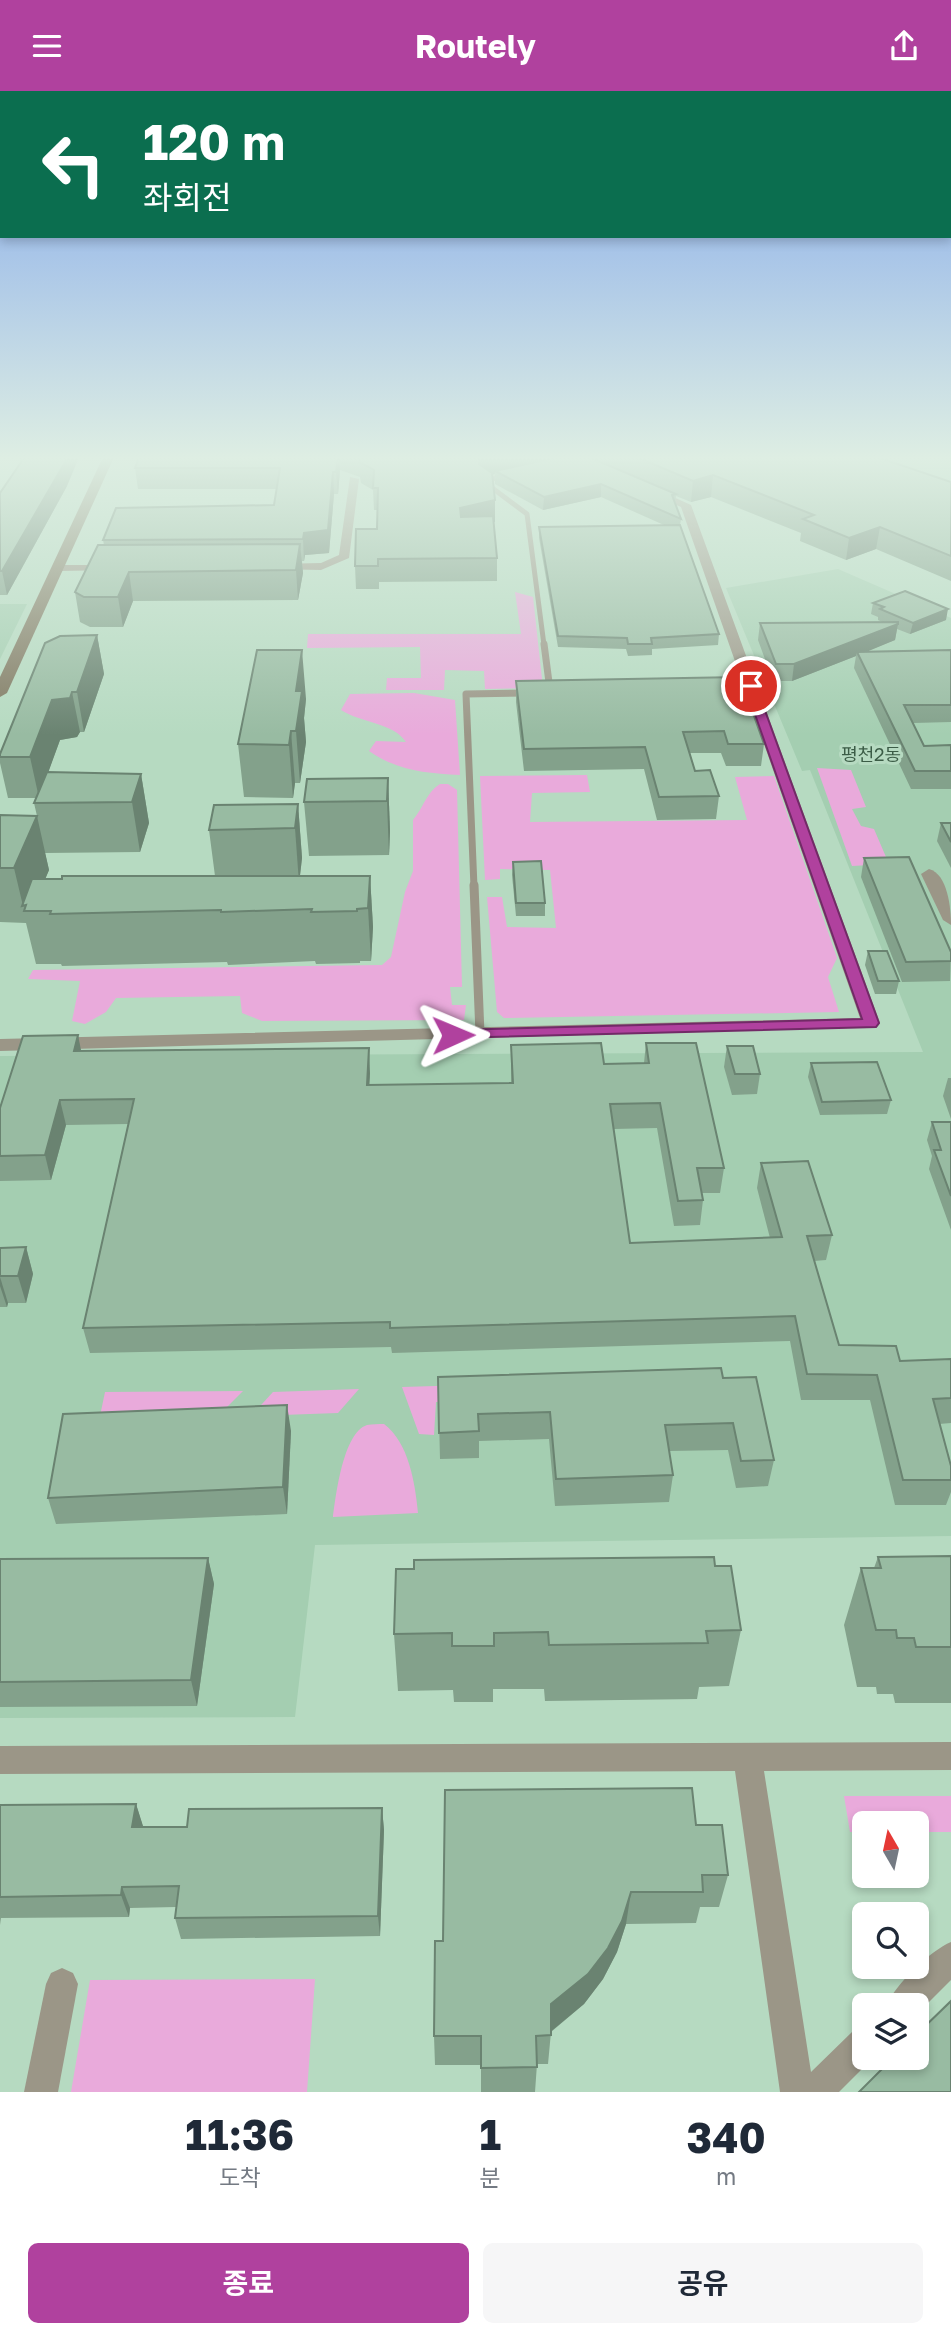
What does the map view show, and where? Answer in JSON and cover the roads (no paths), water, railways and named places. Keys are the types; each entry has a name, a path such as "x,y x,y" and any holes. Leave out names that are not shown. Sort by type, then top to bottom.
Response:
{"street":[{"path":"0,693 67,548"},
{"path":"263,567 318,567 337,563 345,556 346,548"},
{"path":"0,1045 871,1023 701,548"},
{"path":"58,568 126,568"},
{"path":"929,873 951,920"},
{"path":"0,1761 951,1756"},
{"path":"748,1759 797,2092"},
{"path":"915,1993 951,1958"},
{"path":"41,2092 62,1984"},
{"path":"815,2092 852,2055"}],"lane":[{"path":"480,1034 466,694 550,693 531,548"}],"district":[{"name":"평천2동","path":"871,755"}]}
